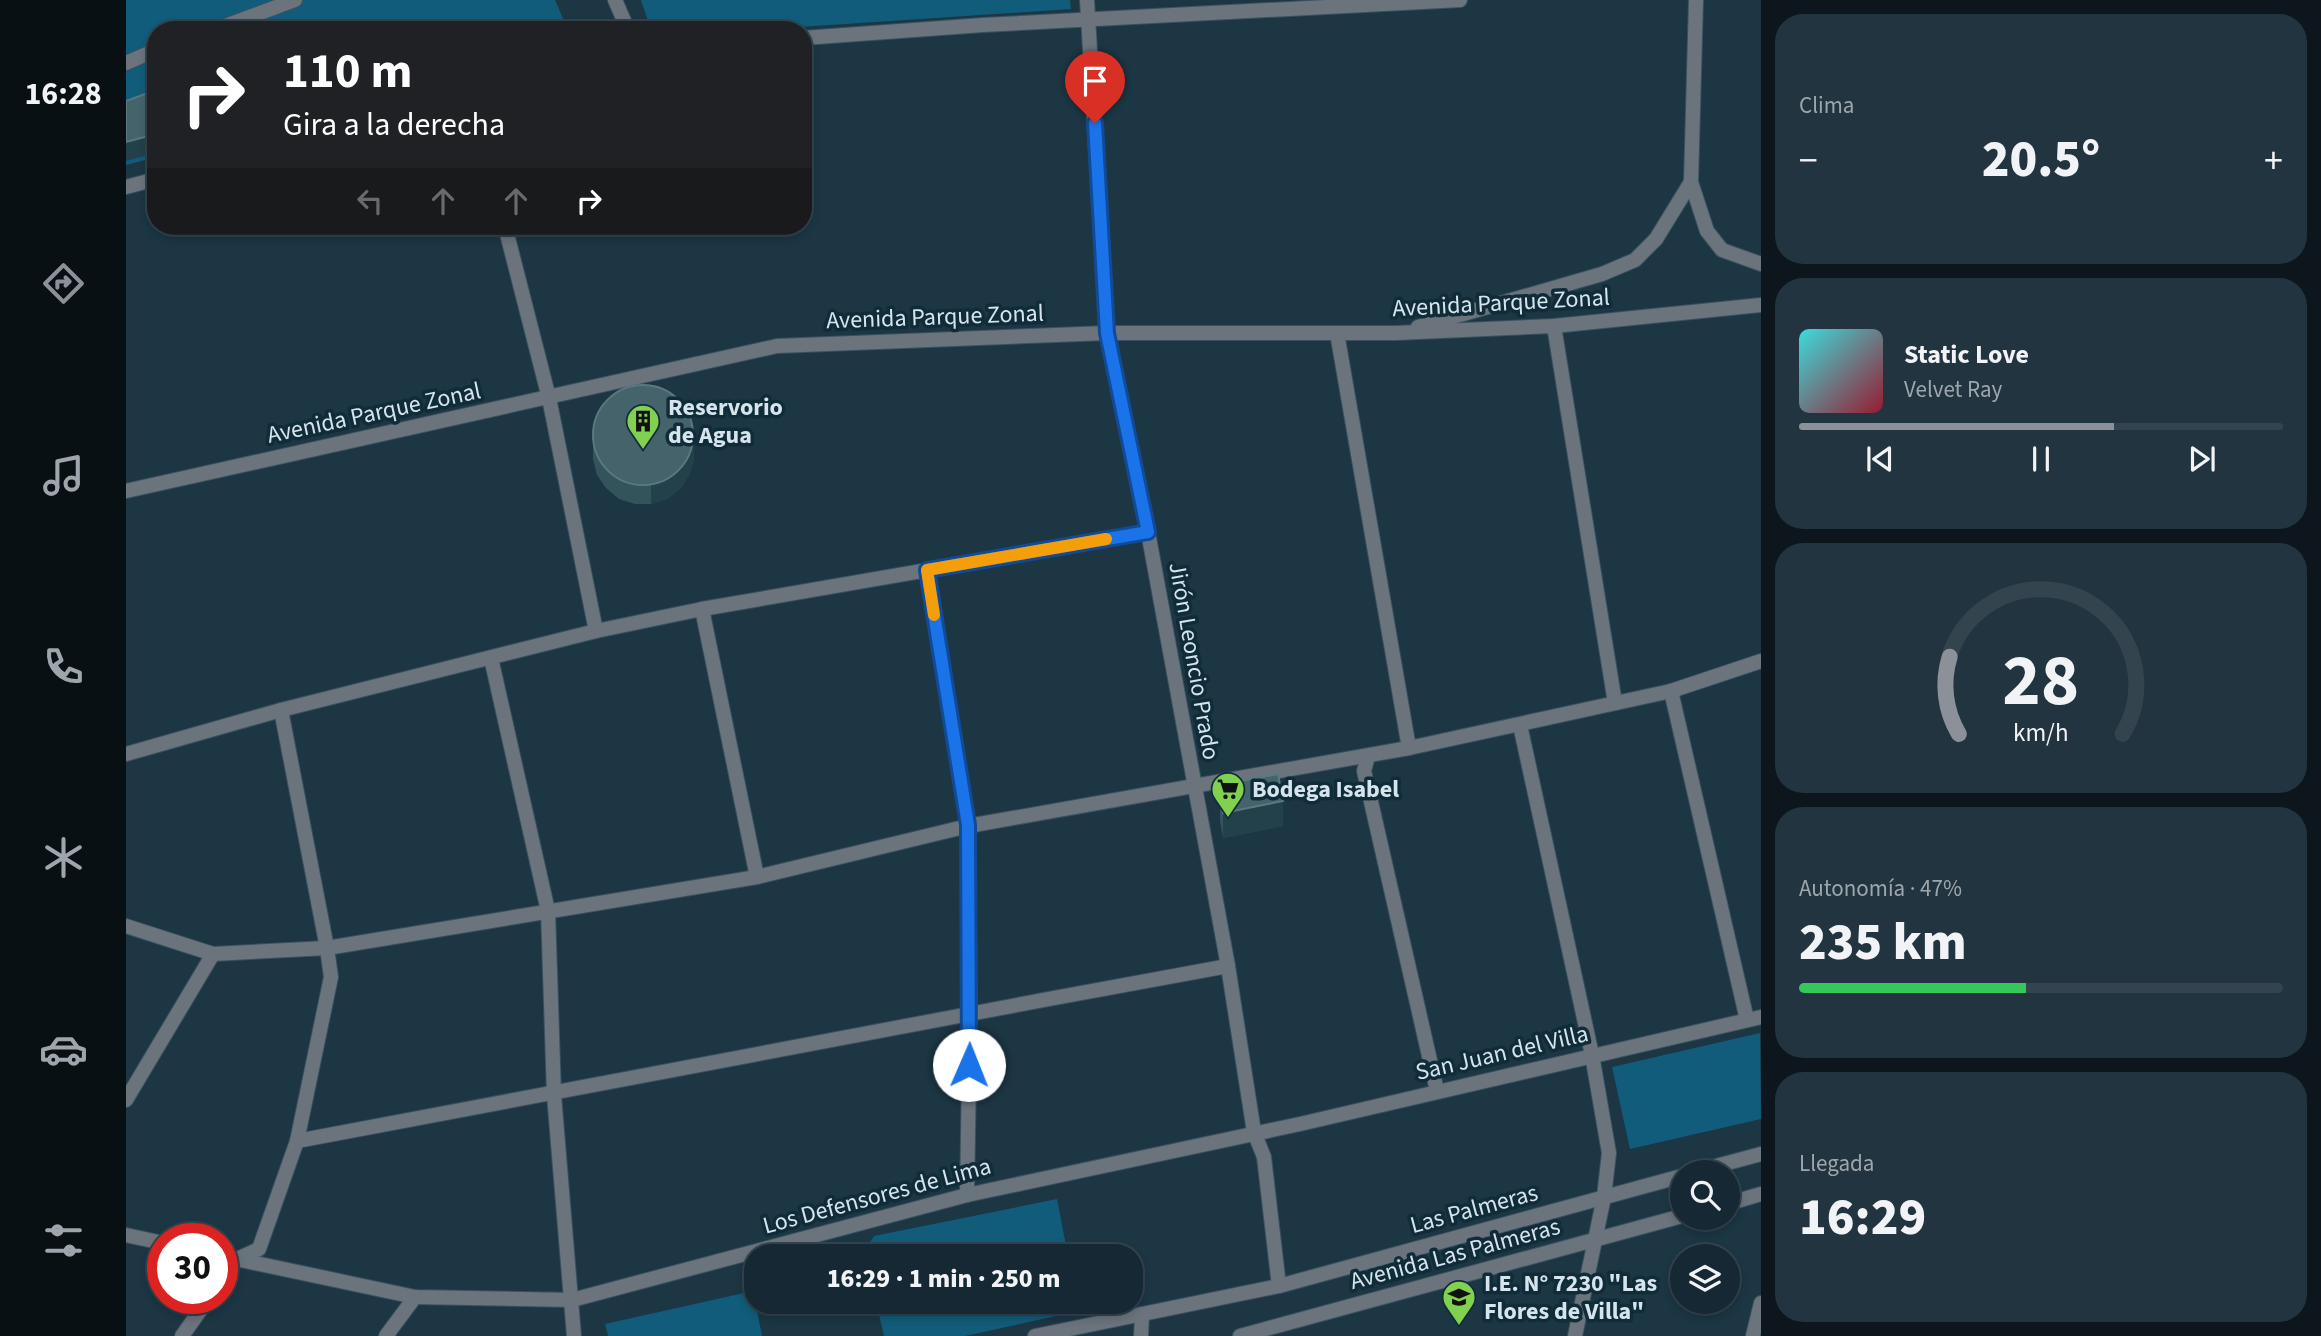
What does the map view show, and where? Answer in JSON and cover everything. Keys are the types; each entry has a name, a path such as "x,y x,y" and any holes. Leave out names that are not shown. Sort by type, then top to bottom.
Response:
{"street":[{"path":"238,21 295,0"},
{"path":"615,0 624,21"},
{"name":"Jirón Leoncio Prado","path":"1087,0 1107,333 1148,532 1228,966 1254,1132 1264,1157 1279,1286"},
{"path":"812,37 1089,19 1460,0"},
{"path":"1696,0 1691,182 1707,231 1722,250 1761,264"},
{"path":"126,63 147,54"},
{"path":"126,187 147,181"},
{"path":"1396,333 1602,274 1635,260 1656,239 1691,182"},
{"path":"507,235 549,398 596,631"},
{"name":"Avenida Parque Zonal","path":"126,491 776,346 1107,333 1396,333 1554,326 1761,305"},
{"path":"1554,326 1615,703"},
{"path":"1336,333 1409,748"},
{"path":"126,754 281,710 596,631 702,609 1148,532"},
{"path":"927,570 968,825 970,1013 967,1195"},
{"path":"702,609 757,877"},
{"path":"491,658 548,911 554,1095 574,1336"},
{"path":"126,926 213,954 327,948 757,877 968,825 1409,748 1671,691 1761,661"},
{"path":"1671,691 1754,1019"},
{"path":"238,1256 259,1249 297,1141 331,976 281,710"},
{"path":"1520,725 1592,1055 1609,1153 1604,1197 1575,1336"},
{"path":"1368,755 1364,771 1437,1091"},
{"path":"126,1100 213,954"},
{"path":"297,1141 554,1095 970,1013 1228,966"},
{"name":"San Juan del Villa","path":"1254,1132 1754,1019"},
{"name":"Los Defensores de Lima","path":"238,1260 415,1297 572,1300 967,1195 1254,1132"},
{"path":"1738,1160 1761,1154"},
{"name":"Las Palmeras","path":"1279,1286 1670,1179"},
{"path":"1740,1200 1761,1194"},
{"name":"Avenida Las Palmeras","path":"1240,1336 1670,1219"},
{"path":"126,1235 147,1240"},
{"path":"1143,1314 1279,1286"},
{"path":"386,1336 415,1297"},
{"path":"1753,1336 1761,1303"},
{"path":"182,1336 198,1314"},
{"path":"1035,1336 1142,1314 1141,1336"}],"shaded area":[{"path":"126,0 555,0 564,21 147,21 147,159 126,165"},
{"path":"641,0 1070,0 1071,9 812,26 812,21 648,21"},
{"path":"1760,1033 1761,1119 1630,1149 1612,1067"},
{"path":"1057,1199 1066,1244 869,1244 874,1236"},
{"path":"744,1293 744,1314 758,1314 762,1336 608,1336 605,1324"},
{"path":"879,1314 1065,1314 965,1336 884,1336"}],"building":[{"path":"147,93 147,136 126,142 126,101"},
{"name":"Reservorio de Agua","path":"643,385 662,389 679,399 689,416 693,435 689,454 679,471 662,481 643,485 624,481 607,471 597,454 593,435 597,416 607,399 624,389"},
{"path":"1278,774 1283,801 1223,813 1220,796 1231,783"}],"slow traffic":[{"path":"934,615 927,570 1106,539"}],"place":[{"name":"Reservorio de Agua","path":"643,451"},
{"name":"Bodega Isabel","path":"1228,819"},
{"name":"I.E. N° 7230 \"Las Flores de Villa\"","path":"1459,1327"}],"route":[{"path":"969,1065 968,825 927,570 1148,532 1107,333 1095,123"}]}
